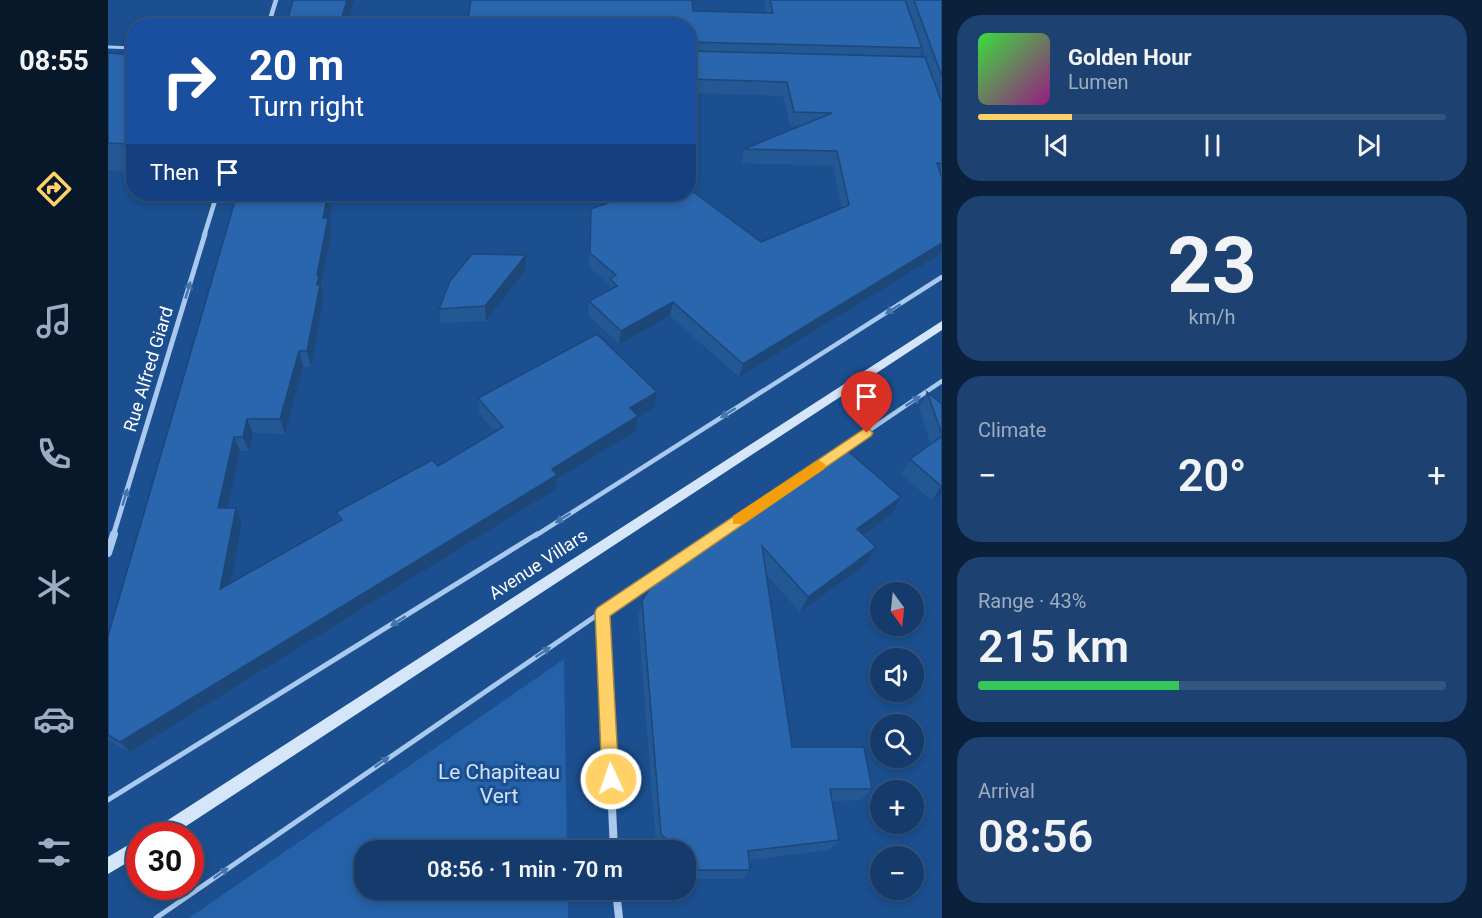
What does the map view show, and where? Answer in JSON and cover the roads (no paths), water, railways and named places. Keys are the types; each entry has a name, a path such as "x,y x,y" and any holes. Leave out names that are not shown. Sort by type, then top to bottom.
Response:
{"main road":[{"name":"Avenue Villars","path":"178,822 942,325"},
{"path":"108,866 126,855"}],"street":[{"path":"270,18 276,0"},
{"name":"Rue Alfred Giard","path":"108,553 215,201"},
{"path":"603,612 614,840"},
{"path":"617,900 619,918"}],"lane":[{"path":"108,47 126,48"},
{"path":"108,800 459,584 942,277"},
{"path":"156,918 522,665 942,381"}],"park label":[{"name":"Le Chapiteau Vert","path":"499,784"}]}
